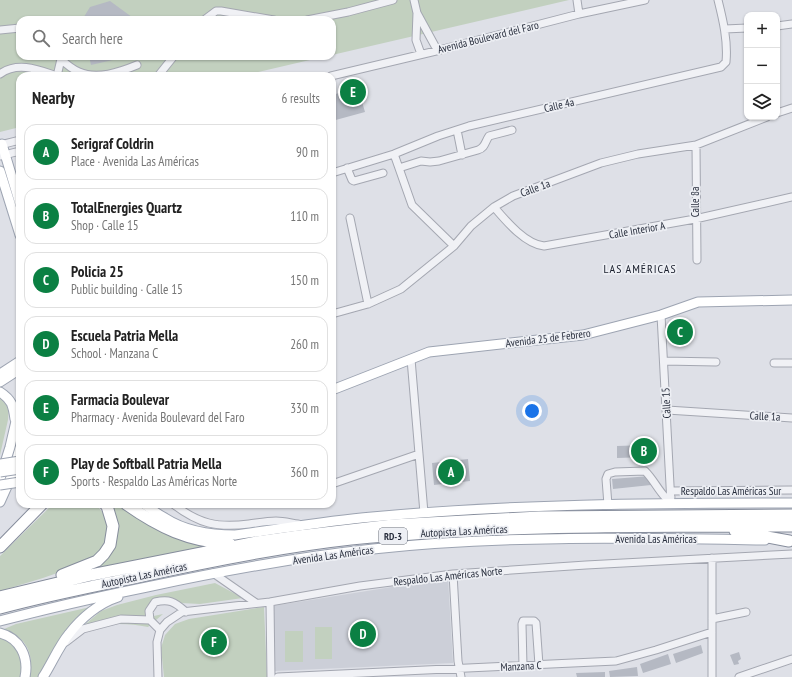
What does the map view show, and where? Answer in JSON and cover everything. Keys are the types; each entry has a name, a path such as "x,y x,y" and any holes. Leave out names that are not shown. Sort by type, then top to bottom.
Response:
{"highway":[{"path":"0,547 38,508"},
{"path":"0,596 73,572 97,561 110,545 113,526 108,508"},
{"path":"132,508 165,529 182,535 217,543 233,544 257,542"},
{"name":"Autopista Las Américas","path":"0,596 91,575 257,542 393,525 539,517 792,515"},
{"path":"705,526 790,541"},
{"name":"Autopista Las Américas","path":"0,608 193,564 294,547 349,540 500,529 566,527 792,526"}],"main road":[{"path":"1,145 16,192"},
{"path":"0,171 16,222"},
{"name":"Avenida 25 de Febrero","path":"336,388 429,352 583,335 661,314 698,302 792,300"},
{"path":"0,374 16,364"},
{"path":"0,382 16,372"},
{"path":"0,392 12,402 15,425"},
{"path":"0,479 16,421"},
{"path":"0,502 13,473 16,462"},
{"path":"0,464 16,462"},
{"path":"0,472 16,470"},
{"path":"0,485 16,483"},
{"path":"150,508 165,519 182,526 216,535 235,536 372,517 561,506 608,505 671,498 792,503"},
{"name":"Avenida Las Américas","path":"0,621 46,608 213,573 373,549 521,540 655,539 790,541"},
{"path":"43,677 68,634 83,618 101,605 115,598 179,580"},
{"path":"0,632 12,638 24,651 27,669 25,677"}],"street":[{"path":"324,16 393,0"},
{"path":"414,0 417,12 435,46"},
{"path":"577,0 579,14"},
{"name":"Avenida Boulevard del Faro","path":"336,75 579,14 645,0"},
{"name":"Calle 4a","path":"336,172 394,154 456,130 721,67 726,62 725,29 718,0"},
{"path":"210,16 221,11 250,16"},
{"path":"417,12 416,40 421,54"},
{"path":"780,26 792,24"},
{"path":"0,30 16,28"},
{"path":"725,29 744,28"},
{"path":"58,72 60,60"},
{"path":"63,60 78,72"},
{"path":"161,72 171,60"},
{"path":"116,72 137,65"},
{"path":"0,74 6,70 22,67 44,72"},
{"path":"780,112 792,108"},
{"name":"Calle 1a","path":"336,313 368,304 401,289 454,246 472,226 494,207 513,196 601,163 638,154 696,145 759,120"},
{"path":"456,130 462,155"},
{"path":"398,168 420,161 439,162 482,149 489,136 512,130"},
{"path":"1,145 16,141"},
{"name":"Calle 8a","path":"696,145 695,219 697,260"},
{"path":"3,155 16,152"},
{"path":"394,154 412,205 454,246"},
{"path":"347,168 352,180 354,181 383,173"},
{"name":"Calle Interior A","path":"494,207 512,227 537,245 544,246 695,219 792,197"},
{"path":"350,218 368,304"},
{"name":"Calle 15","path":"661,314 671,498"},
{"path":"411,359 424,513"},
{"path":"664,361 716,362"},
{"path":"774,363 792,363"},
{"name":"Calle 1a","path":"667,410 792,418"},
{"path":"336,483 419,454"},
{"path":"608,505 606,479 608,474 616,472 645,471 665,497 671,498"},
{"name":"Respaldo Las Américas Sur","path":"671,498 792,490"},
{"path":"180,508 191,516 213,524 229,526 275,521 306,525"},
{"name":"Respaldo Las Américas Norte","path":"160,630 164,624 178,614 186,612 270,602 360,586 453,574 516,569 792,554"},
{"path":"712,558 712,677"},
{"path":"213,573 256,603"},
{"path":"453,574 459,668 461,677"},
{"path":"156,677 157,642 160,630 150,620 149,611 155,602 166,600 178,604 186,612"},
{"path":"270,602 271,677"},
{"path":"712,619 746,612"},
{"path":"62,645 83,629 121,619 150,620"},
{"path":"523,666 523,621 536,623 539,665"},
{"name":"Manzana C","path":"278,677 622,660 712,632"},
{"path":"739,677 792,659"}],"shaded area":[{"path":"448,578 453,663 275,671 273,606"}],"green space":[{"path":"0,0 569,0 336,54 336,16 16,16 16,60 310,60 258,72 16,72 16,128 0,132"},
{"path":"0,398 3,398 9,406 8,420 0,455"},
{"path":"49,508 99,508 106,521 107,527 101,552 77,566 0,591 0,556"},
{"path":"111,508 125,508 151,527 205,548 81,575 105,560"},
{"path":"215,583 243,598 200,604 161,602 152,609 149,617 163,614 148,627 132,624 115,624 82,627 101,611 117,605 156,595"},
{"path":"99,605 85,612 68,628 41,677 30,677 31,661 27,647 18,637 4,629 16,624"},
{"path":"264,607 267,677 164,677 161,648 165,635 175,624 189,619"},
{"path":"315,627 332,627 332,659 315,659"},
{"path":"285,631 303,631 303,662 285,662"},
{"path":"0,636 16,648 22,658 23,663 20,677 0,677"}],"building":[{"path":"110,1 131,16 84,16 90,7"},
{"path":"90,60 113,60 91,65"},
{"path":"358,88 365,112 336,120 336,94"},
{"path":"647,445 648,457 617,458 617,446"},
{"path":"468,459 470,481 434,485 432,463"},
{"path":"650,476 651,485 613,489 612,479"},
{"path":"701,645 703,653 676,663 673,654"},
{"path":"739,652 741,659 738,661 739,664 734,665 730,655"},
{"path":"668,654 671,664 643,673 640,664"},
{"path":"637,667 638,676 610,677 609,671"},
{"path":"605,672 605,677 577,677 576,673"}],"place":[{"name":"Farmacia Boulevar","path":"353,92"},
{"name":"Policia 25","path":"680,332"},
{"name":"TotalEnergies Quartz","path":"644,451"},
{"name":"Serigraf Coldrin","path":"451,472"},
{"name":"Escuela Patria Mella","path":"363,634"},
{"name":"Play de Softball Patria Mella","path":"214,642"}],"district":[{"name":"LAS AMÉRICAS","path":"640,268"}]}
